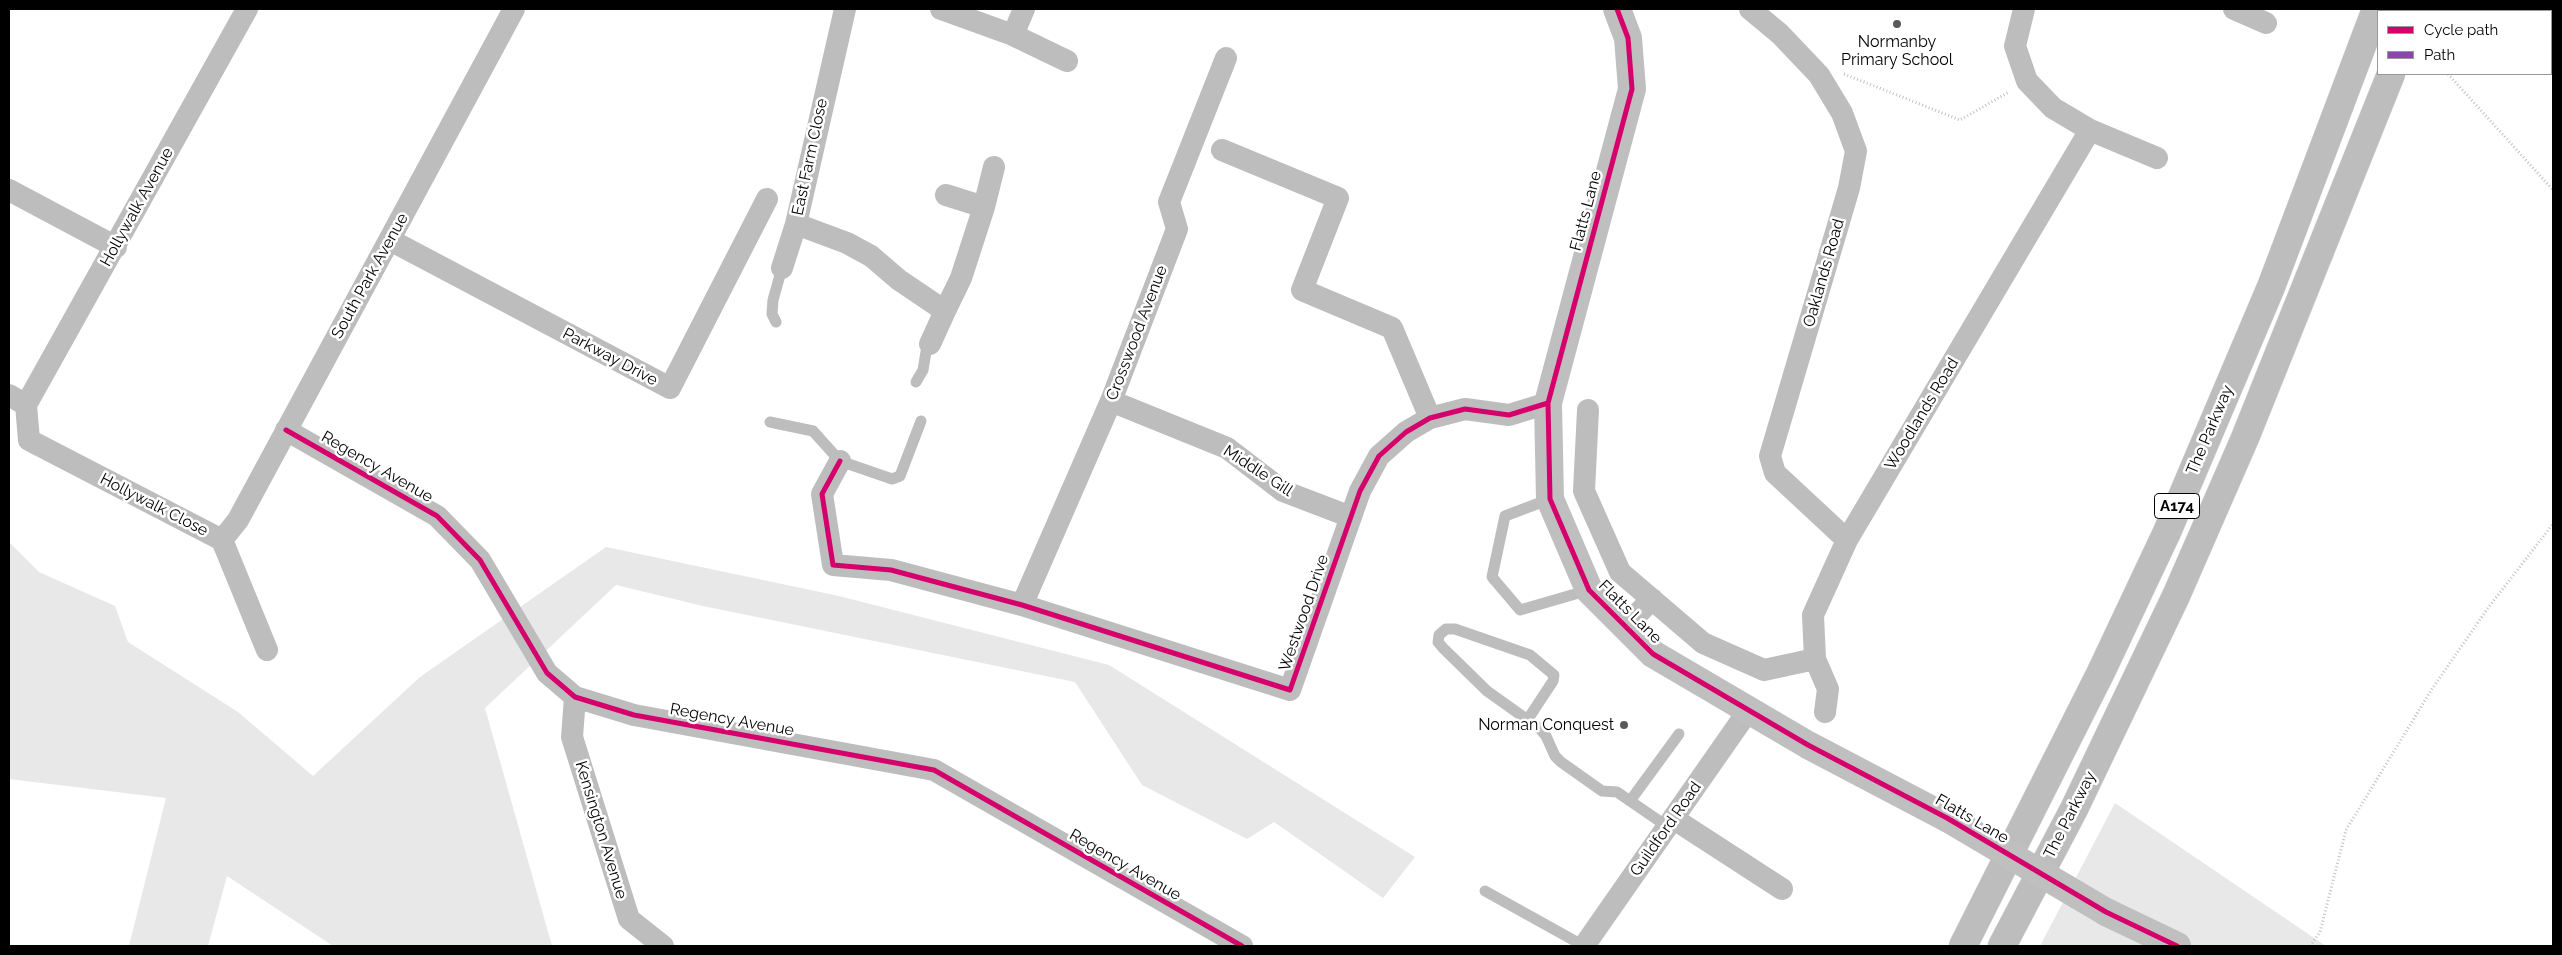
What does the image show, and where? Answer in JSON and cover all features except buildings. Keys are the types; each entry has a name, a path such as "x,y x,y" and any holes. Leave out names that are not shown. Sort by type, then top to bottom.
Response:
{"highway":[{"name":"The Parkway","path":"1963,946 2101,672 2166,532 2271,287 2376,9"},
{"name":"The Parkway","path":"2002,946 2074,809 2176,596 2245,438 2388,82"}],"street":[{"name":"Hollywalk Avenue","path":"17,400 116,247 247,9"},
{"name":"South Park Avenue","path":"222,540 238,520 514,9"},
{"name":"East Farm Close","path":"845,9 796,224 847,243 871,256 906,284 945,311"},
{"path":"941,9 1013,35 1067,61"},
{"path":"1013,35 1024,9"},
{"name":"Flatts Lane","path":"1616,9 1628,38 1632,89 1548,403 1550,499 1589,590 1653,654 1748,711 1947,818 2106,912 2177,946"},
{"name":"Oaklands Road","path":"1750,9 1780,34 1819,75 1842,112 1856,151 1849,188 1770,456 1775,473 1847,540"},
{"path":"2024,9 2015,46 2027,81 2053,108 2090,130 2157,158"},
{"path":"2234,9 2266,23"},
{"name":"Crosswood Avenue","path":"1022,605 1111,400 1177,229 1169,202 1226,58"},
{"name":"Woodlands Road","path":"1825,712 1828,689 1815,659 1813,615 1847,540 2090,130"},
{"path":"1222,150 1338,198 1302,290 1392,328 1430,418"},
{"path":"930,344 961,278 984,207 994,167"},
{"path":"9,190 116,247"},
{"path":"946,195 984,207"},
{"name":"Parkway Drive","path":"390,240 670,388 767,200"},
{"path":"782,268 796,224"},
{"name":"Hollywalk Close","path":"17,400 29,440 222,540 267,650"},
{"name":"Middle Gill","path":"1111,400 1227,448 1283,492 1351,517"},
{"name":"Westwood Drive","path":"1022,605 1290,690 1360,491 1379,456 1406,432 1430,418 1465,408 1509,415 1548,403"},
{"path":"1588,410 1584,491 1620,572 1703,643 1764,670 1815,659"},
{"name":"Regency Avenue","path":"286,430 437,516 480,560 547,673 575,697 634,715 934,770 1242,946"},
{"path":"840,462 822,494 833,565 892,570 1022,605"},
{"path":"1626,627 1652,599"},
{"name":"Kensington Avenue","path":"575,697 572,737 629,919 663,946"},
{"name":"Guildford Road","path":"1584,946 1748,711"},
{"path":"1671,823 1782,889"}],"lane":[{"path":"776,322 772,314 773,300 782,268"},
{"path":"916,382 923,370 926,352 930,344"},
{"path":"770,422 813,431 840,462 897,479 900,476 921,421"},
{"path":"1550,499 1506,516 1492,577 1520,610 1589,590"},
{"path":"1528,719 1553,681 1554,675 1530,655 1454,629 1446,629 1439,635 1438,642 1442,648 1487,691 1528,719 1546,736 1551,750 1561,762 1602,792 1617,792 1671,823"},
{"path":"1630,801 1679,734"},
{"path":"1484,891 1584,946"}],"path":[{"path":"1819,75 1834,71 1960,120 2027,81"},
{"path":"2449,75 2553,190"},
{"path":"2310,946 2320,932 2346,830 2432,688 2488,608 2553,524"}],"shaded area":[{"path":"9,542 39,572 115,606 128,642 238,712 313,776 420,677 606,547 839,596 1109,665 1415,857 1383,898 1274,822 1247,839 1142,785 1075,682 703,606 616,585 485,708 552,946 333,946 227,876 208,946 129,946 166,798 9,779"},
{"path":"2115,803 2326,946 2040,946"}],"cycle path":[{"path":"1617,9 1628,38 1632,89 1548,403 1550,499 1589,590 1653,654 1808,745 1947,818 2106,912 2177,946"},
{"path":"840,461 822,494 833,565 891,570 1022,605 1290,690 1360,491 1379,456 1406,432 1430,418 1465,409 1509,415 1548,403"},
{"path":"286,430 437,516 480,560 547,673 575,697 634,715 934,770 1242,946"}],"place":[{"name":"Normanby Primary School","path":"1897,24"},
{"name":"Norman Conquest","path":"1624,725"}]}
